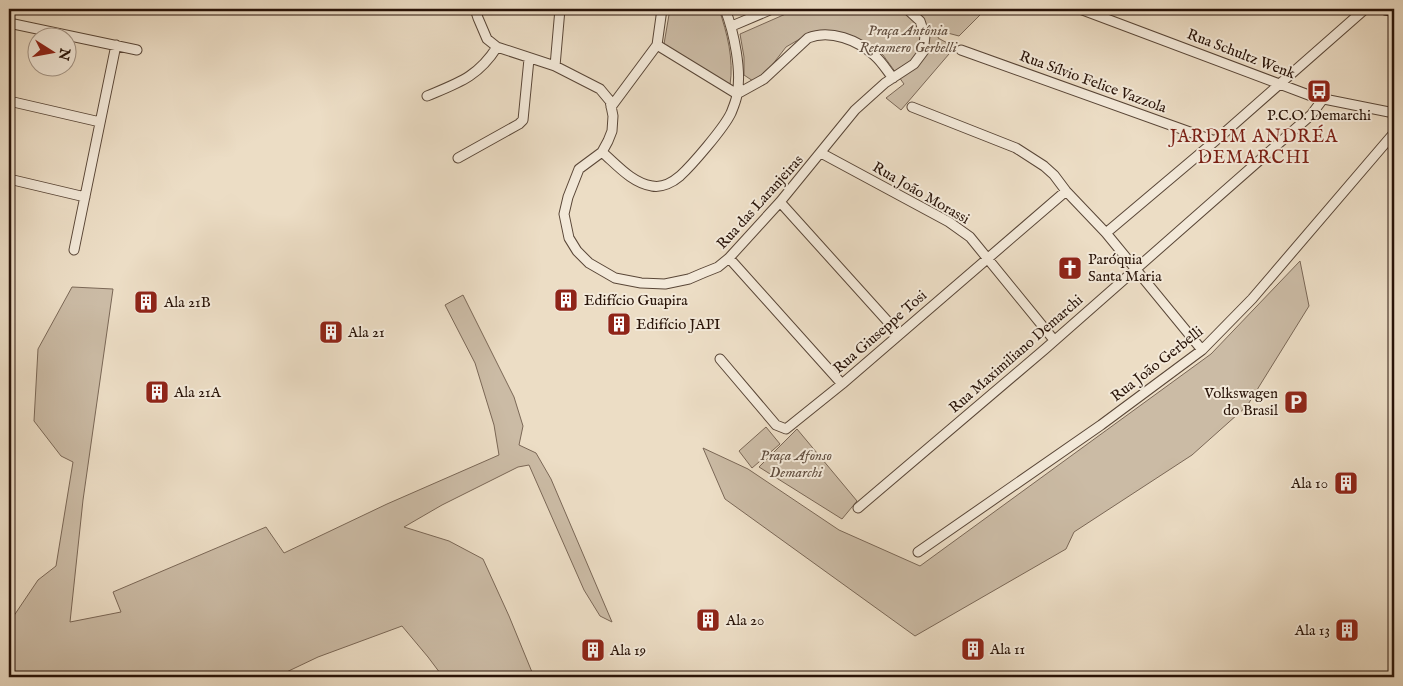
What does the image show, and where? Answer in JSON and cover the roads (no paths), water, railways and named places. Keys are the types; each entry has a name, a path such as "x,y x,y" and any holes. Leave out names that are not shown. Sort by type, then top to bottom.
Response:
{"main road":[{"path":"1385,9 1394,10"}],"street":[{"path":"475,9 488,39 497,47 555,66 600,89 610,102 611,107"},
{"path":"555,66 560,9"},
{"path":"611,107 657,45 662,9"},
{"path":"602,152 634,179 654,186 670,182 679,177 689,167 731,114 737,94 737,70 732,26 725,9"},
{"path":"732,26 772,9"},
{"name":"Rua das Laranjeiras","path":"611,107 613,116 612,131 602,152 579,169 573,182 564,214 569,238 589,263 615,278 641,284 665,284 689,279 718,267 730,258 780,202 855,110 893,78 914,64 924,52 925,36 920,20 907,9"},
{"name":"Rua Schultz Wenk","path":"1080,9 1323,99 1394,113"},
{"path":"1106,233 1216,140 1365,9"},
{"path":"9,23 136,50"},
{"path":"737,94 764,79 808,38 824,34 847,39 861,46 875,56 893,78"},
{"path":"74,250 116,45"},
{"path":"657,45 737,94"},
{"path":"427,96 475,73 497,47"},
{"name":"Rua Sílvio Felice Vazzola","path":"962,50 1216,140"},
{"path":"458,158 523,120 529,59"},
{"name":"Rua Maximiliano Demarchi","path":"858,508 1054,340 1311,115 1323,99"},
{"path":"9,101 100,122"},
{"path":"912,107 1016,148 1044,166 1106,233 1202,350"},
{"name":"Rua João Gerbelli","path":"918,552 1101,425 1202,350 1252,299 1394,133"},
{"name":"Rua João Morassi","path":"821,153 949,222 970,237 1054,340"},
{"path":"9,179 85,197"},
{"name":"Rua Giuseppe Tosi","path":"720,359 776,426 782,429 789,427 842,384 1066,191"},
{"path":"780,202 899,334"},
{"path":"730,258 842,384"}],"place":[{"name":"P.C.O. Demarchi","path":"1319,91"},
{"name":"Paróquia Santa Maria","path":"1070,268"},
{"name":"Edifício Guapira","path":"566,300"},
{"name":"Ala 21B","path":"146,302"},
{"name":"Edifício JAPI","path":"619,324"},
{"name":"Ala 21","path":"331,332"},
{"name":"Ala 21A","path":"157,392"},
{"name":"Volkswagen do Brasil","path":"1296,402"},
{"name":"Ala 10","path":"1346,483"},
{"name":"Ala 20","path":"708,620"},
{"name":"Ala 13","path":"1347,630"},
{"name":"Ala 11","path":"973,649"},
{"name":"Ala 19","path":"593,650"}],"district":[{"name":"JARDIM ANDRÉA DEMARCHI","path":"1254,147"}],"park label":[{"name":"Praça Antônia Retamero Gerbelli","path":"908,38"},
{"name":"Praça Afonso Demarchi","path":"796,464"}]}
